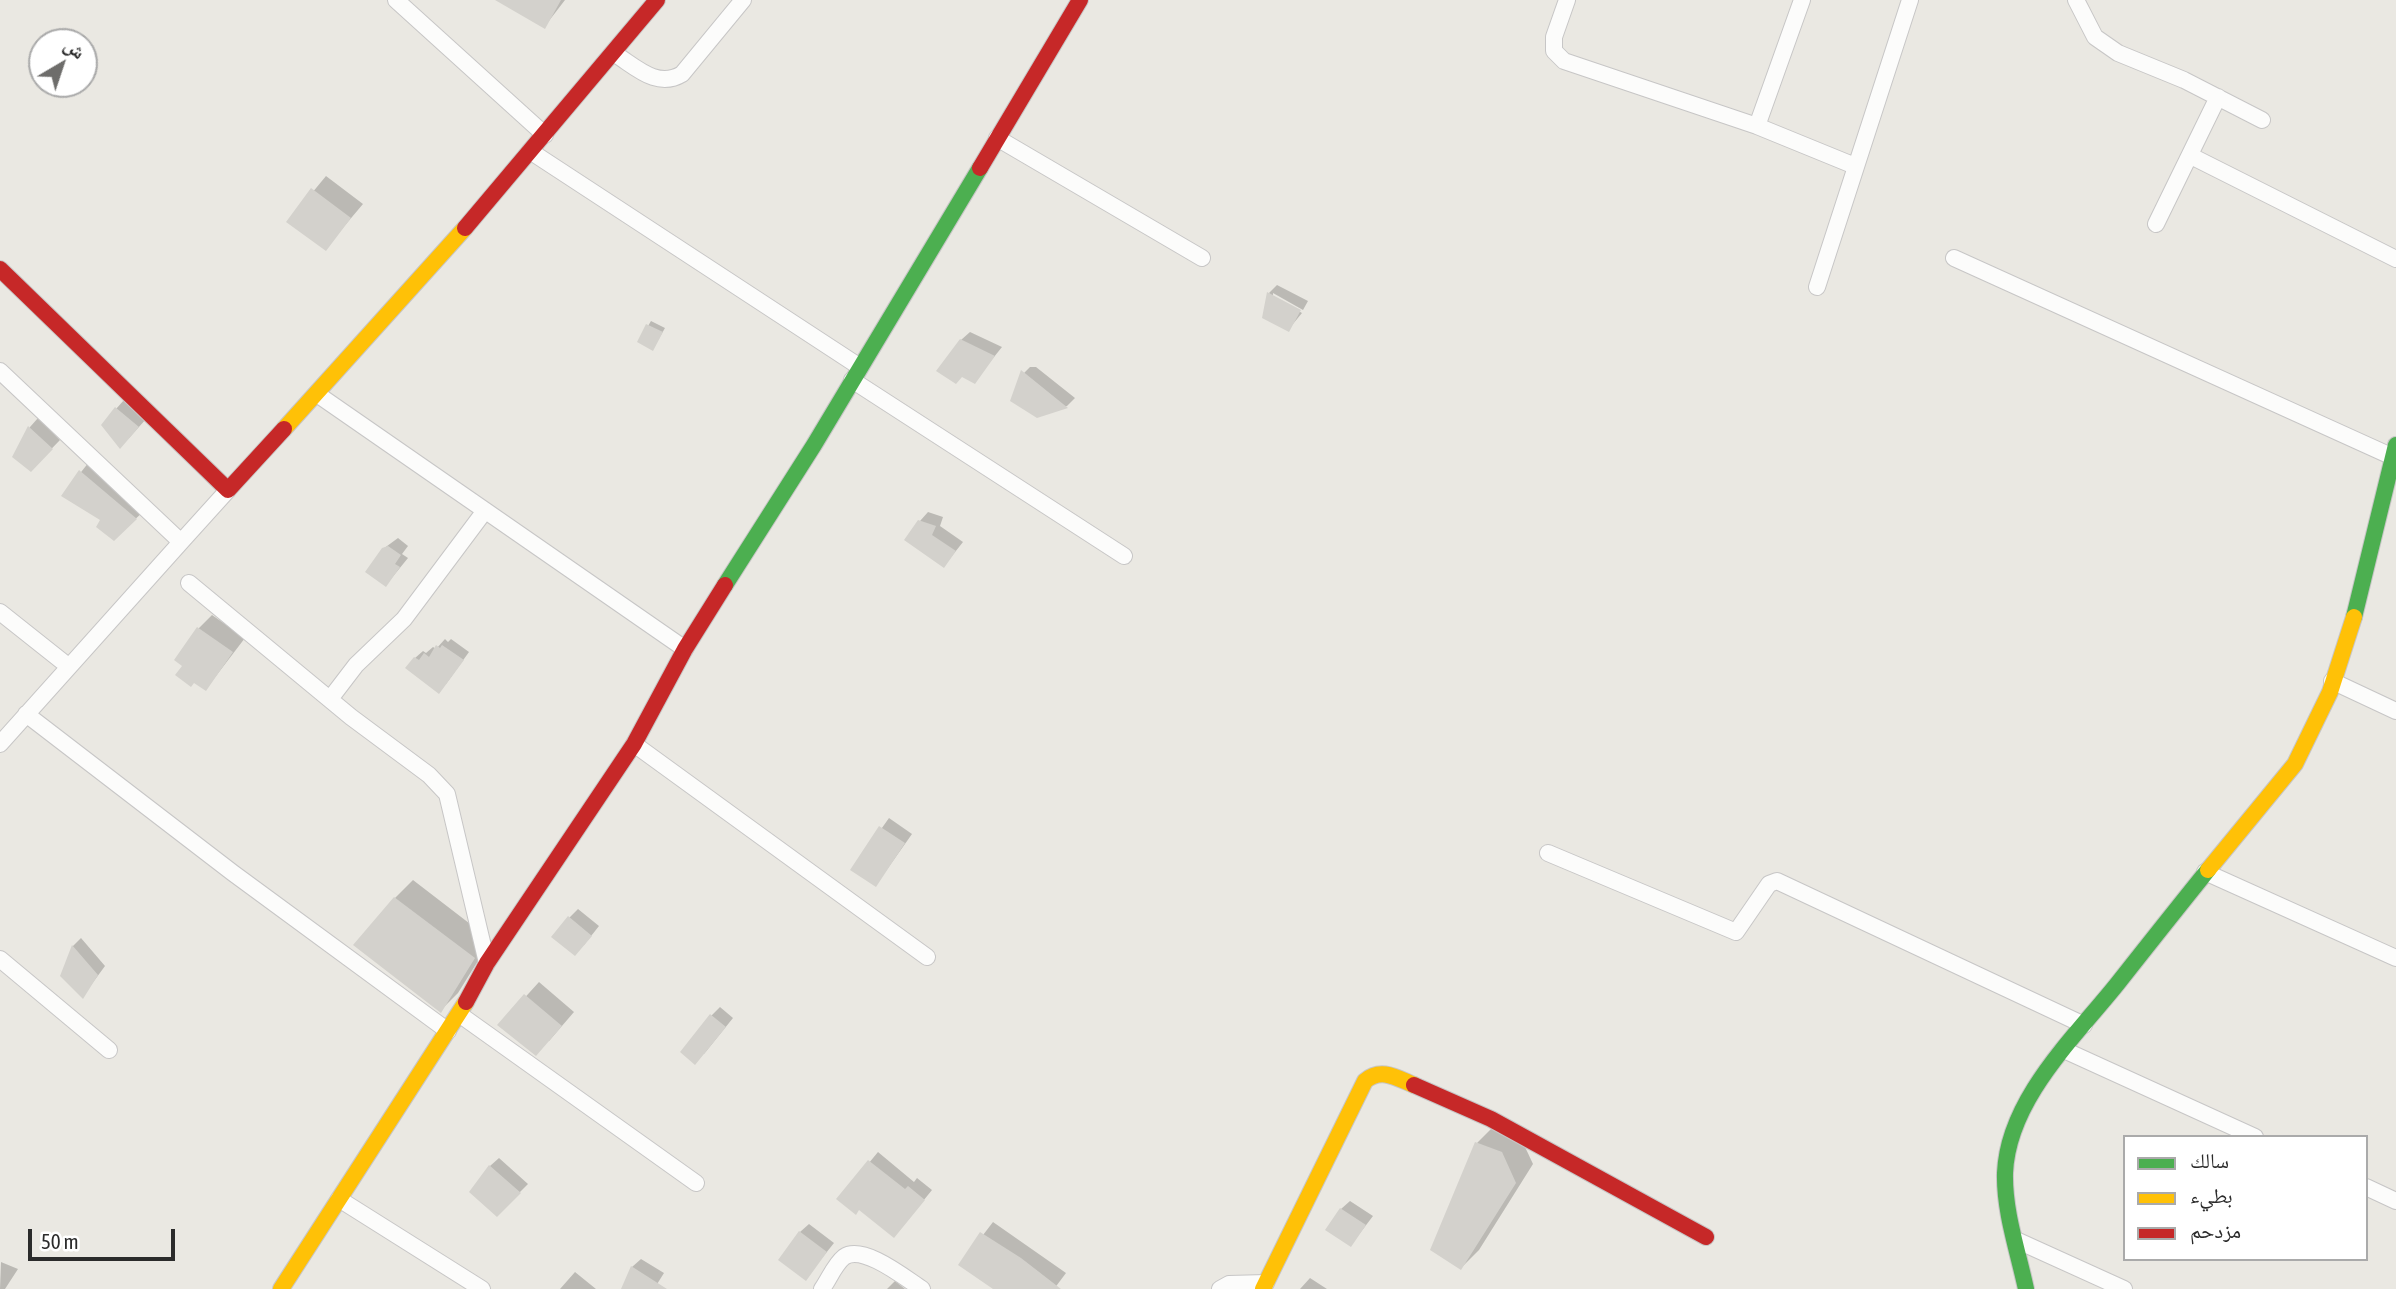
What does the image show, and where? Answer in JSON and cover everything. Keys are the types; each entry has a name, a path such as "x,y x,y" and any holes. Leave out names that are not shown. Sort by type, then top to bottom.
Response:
{"street":[{"path":"396,0 502,92 545,135"},
{"path":"0,744 446,250 615,54 657,0"},
{"path":"615,54 656,80 670,81 682,74 743,0"},
{"path":"281,1289 460,1014 487,963 634,744 685,649 856,374 1080,0"},
{"path":"1567,0 1554,37 1554,51 1564,61 1756,126 1855,166"},
{"path":"1756,126 1802,0"},
{"path":"1817,287 1910,0"},
{"path":"2076,0 2095,37 2118,53 2218,97 2262,120"},
{"path":"2156,224 2218,97"},
{"path":"997,138 1202,258"},
{"path":"530,150 1124,556"},
{"path":"2191,156 2396,259"},
{"path":"1954,258 2395,451 2392,480 2358,605 2320,716 2295,764 2205,872 2064,1050 2026,1105 2006,1161 2006,1189 2026,1289"},
{"path":"0,269 228,490"},
{"path":"0,372 181,542"},
{"path":"317,394 685,649"},
{"path":"330,699 356,665 404,619 484,512"},
{"path":"190,583 330,699 429,775 447,794 487,963"},
{"path":"0,612 68,666"},
{"path":"2332,681 2396,711"},
{"path":"26,714 233,873 448,1031"},
{"path":"634,744 927,957"},
{"path":"1548,853 1736,932 1769,884 1777,881 2084,1025"},
{"path":"2205,872 2396,958"},
{"path":"0,959 109,1050"},
{"path":"460,1014 696,1183"},
{"path":"2064,1050 2251,1135"},
{"path":"1220,1289 1229,1284 1264,1286 1360,1090 1366,1079 1375,1073 1389,1073 1491,1119 1706,1237"},
{"path":"2368,1188 2396,1200"},
{"path":"338,1199 482,1289"},
{"path":"2016,1240 2124,1289"},
{"path":"822,1289 842,1258 851,1253 865,1254 922,1289"}],"building":[{"path":"495,0 561,0 545,29"},
{"path":"311,188 351,218 326,251 286,222"},
{"path":"1267,292 1301,310 1289,332 1262,318"},
{"path":"646,324 663,332 653,351 637,342"},
{"path":"960,339 995,356 975,384 962,377 956,384 936,371"},
{"path":"1021,370 1068,408 1037,418 1010,401"},
{"path":"115,407 139,427 120,449 101,425"},
{"path":"28,426 53,449 31,472 12,457"},
{"path":"79,470 137,519 114,541 96,527 100,520 61,496"},
{"path":"918,520 936,526 932,535 956,551 944,568 904,540"},
{"path":"388,546 401,555 395,564 400,567 386,587 365,572 382,548"},
{"path":"197,627 233,652 206,691 194,683 191,687 175,675 182,666 174,660"},
{"path":"436,645 440,648 442,645 464,660 439,694 405,668 414,657 419,660 424,653 429,657"},
{"path":"879,826 905,843 876,887 850,870"},
{"path":"394,897 475,958 441,1013 353,945"},
{"path":"568,916 592,936 575,956 551,937"},
{"path":"72,945 98,975 83,999 60,976"},
{"path":"524,994 562,1026 536,1056 497,1025"},
{"path":"710,1014 726,1027 695,1065 680,1052"},
{"path":"1475,1142 1502,1152 1516,1183 1461,1270 1430,1250"},
{"path":"868,1160 905,1189 908,1186 925,1200 894,1238 859,1210 856,1215 836,1199"},
{"path":"489,1165 521,1193 497,1217 469,1192"},
{"path":"1340,1208 1366,1225 1351,1247 1325,1230"},
{"path":"799,1231 827,1252 806,1281 778,1260"},
{"path":"980,1232 1021,1258 1061,1289 993,1289 958,1265"},
{"path":"631,1266 667,1289 621,1289"}],"traffic: fast":[{"path":"725,585 814,445 980,168"},
{"path":"2354,617 2396,445"},
{"path":"2026,1289 2005,1188 2009,1146 2018,1120 2046,1070 2208,870"}],"traffic: slow":[{"path":"284,429 465,228"},
{"path":"2208,870 2295,764 2330,692 2354,617"},
{"path":"281,1289 466,1002"},
{"path":"1263,1289 1365,1081 1383,1074 1414,1085"}],"traffic: jam":[{"path":"465,228 657,0"},
{"path":"980,168 1080,0"},
{"path":"0,269 228,490 284,429"},
{"path":"466,1002 487,963 634,744 685,649 725,585"},
{"path":"1414,1085 1491,1119 1706,1237"}]}
